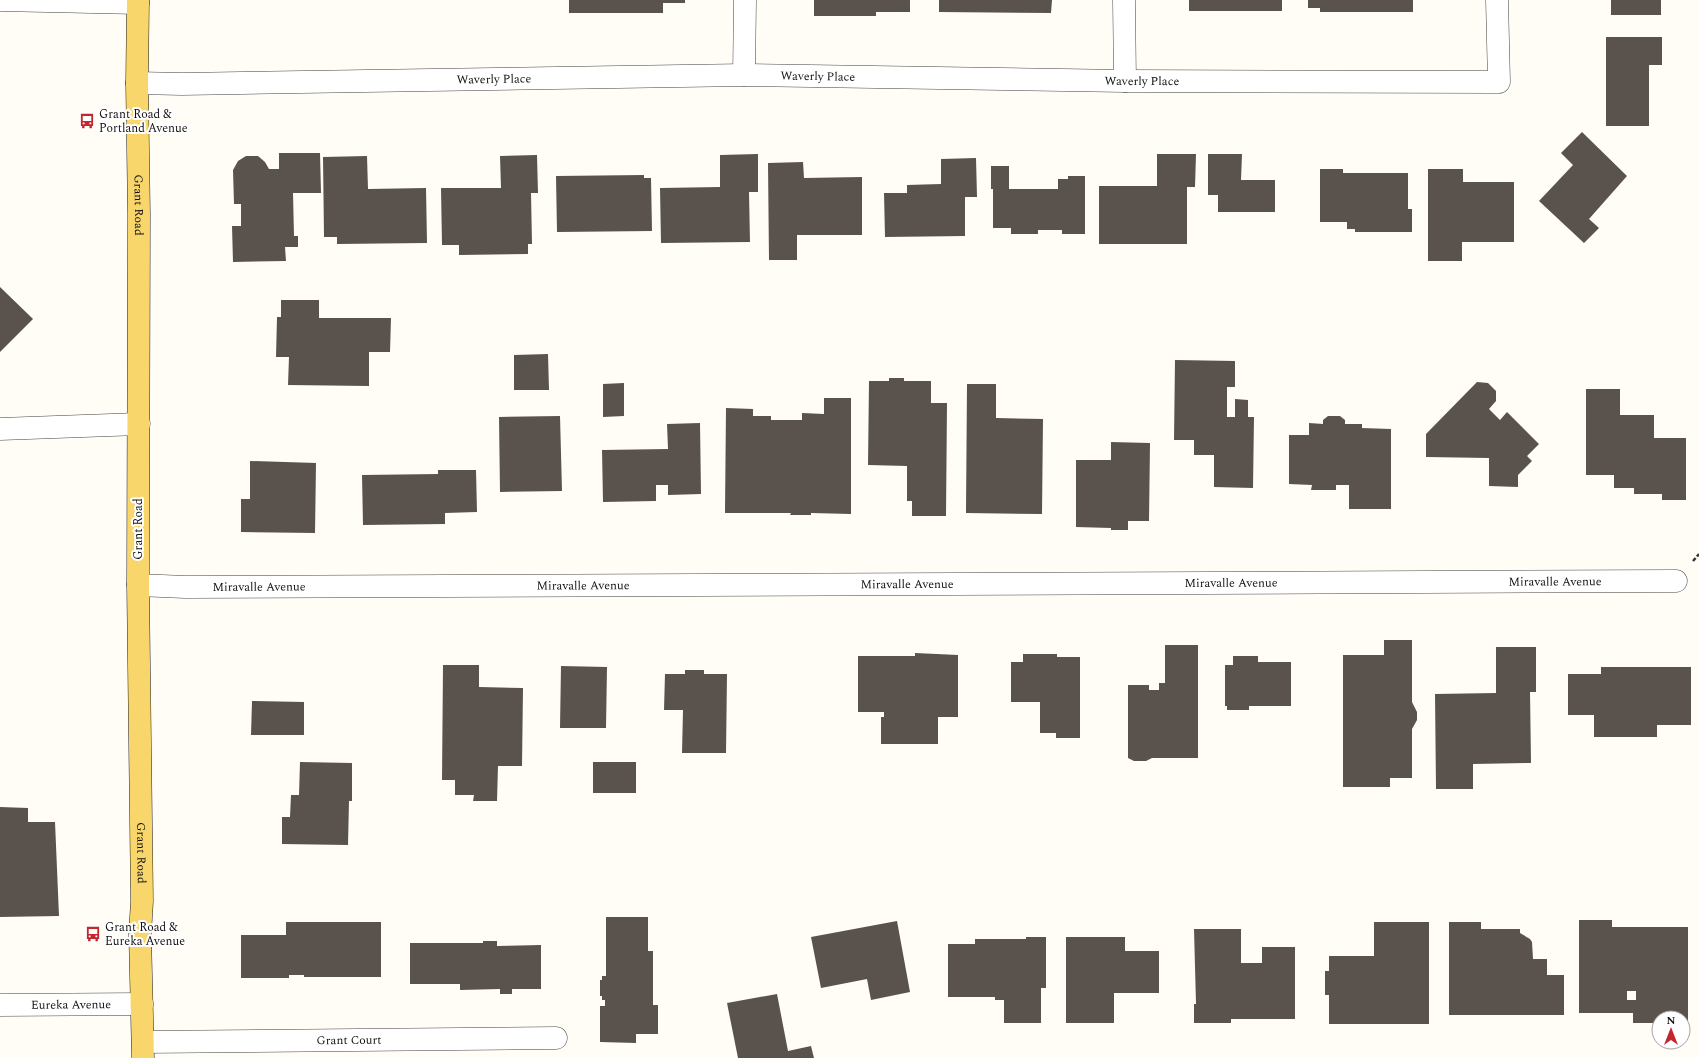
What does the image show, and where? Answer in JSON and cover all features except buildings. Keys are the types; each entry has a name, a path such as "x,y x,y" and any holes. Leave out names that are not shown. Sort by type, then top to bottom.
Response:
{"main road":[{"name":"Grant Road","path":"138,1 138,586 143,1050"}],"street":[{"path":"0,0 138,1"},
{"path":"744,75 745,0"},
{"path":"1124,0 1125,81"},
{"name":"Waverly Place","path":"137,83 198,84 744,75 1125,81 1499,82 1497,0"},
{"path":"0,429 139,424"},
{"name":"Miravalle Avenue","path":"138,586 1676,581"},
{"name":"Eureka Avenue","path":"0,1005 142,1004"},
{"name":"Grant Court","path":"143,1050 556,1038"}],"place":[{"name":"Grant Road & Portland Avenue","path":"87,121"},
{"name":"Grant Road & Eureka Avenue","path":"93,934"}]}
